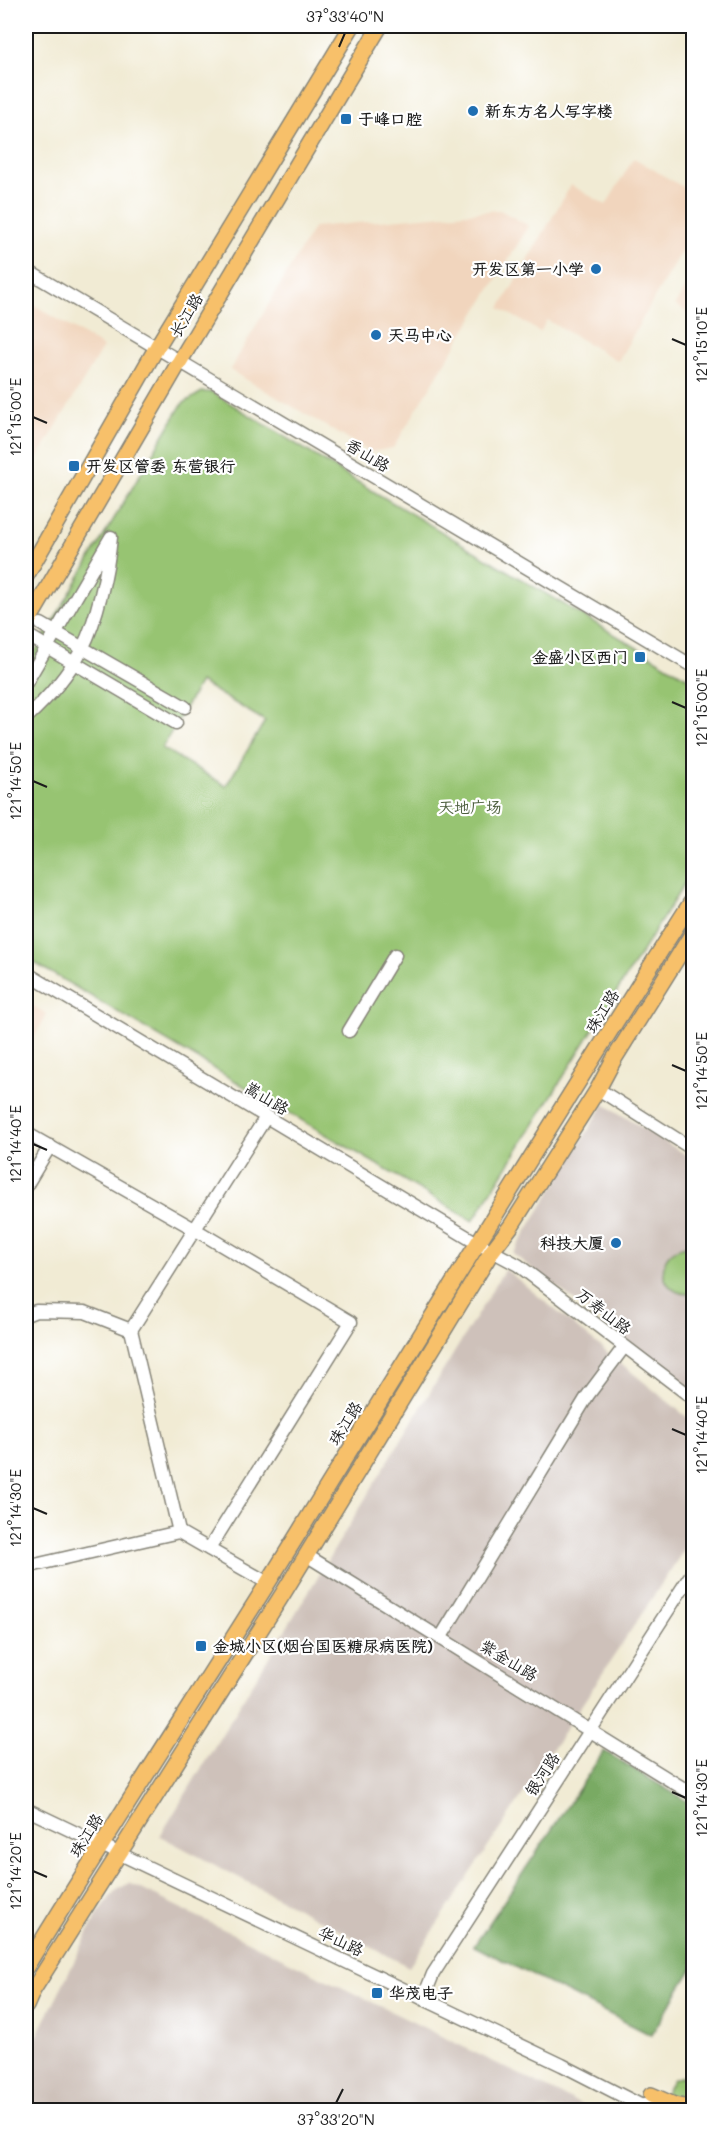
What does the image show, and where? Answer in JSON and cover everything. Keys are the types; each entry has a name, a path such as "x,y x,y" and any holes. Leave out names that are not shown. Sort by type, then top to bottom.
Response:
{"main road":[{"name":"长江路","path":"26,576 157,347 352,26"},
{"name":"长江路","path":"29,631 180,361 380,26"},
{"name":"珠江路","path":"26,1967 30,1950 101,1845 268,1583 477,1243 691,906"},
{"path":"26,2006 33,1990 306,1555 492,1251 511,1226 598,1089 693,931"},
{"path":"648,2104 675,2105 693,2109"}],"street":[{"name":"香山路","path":"26,270 693,667"},
{"path":"26,683 111,537 109,564 82,648 42,703 26,718"},
{"path":"41,624 185,707"},
{"path":"29,631 74,662 176,723"},
{"path":"349,1031 395,955"},
{"name":"嵩山路","path":"26,973 492,1251"},
{"path":"598,1089 693,1150"},
{"path":"178,1532 131,1330 266,1117"},
{"path":"26,1133 351,1322 209,1549"},
{"path":"26,1186 50,1146"},
{"name":"万寿山路","path":"492,1251 518,1265 693,1399"},
{"path":"26,1315 36,1311 85,1312 131,1330"},
{"path":"441,1637 588,1395 624,1347"},
{"path":"26,1568 178,1532 268,1583"},
{"name":"紫金山路","path":"306,1555 693,1794"},
{"name":"银河路","path":"423,1999 433,1974 693,1570"},
{"name":"华山路","path":"26,1809 423,1999 664,2110"}],"shaded area":[{"name":"开发区第一小学","path":"634,158 693,193 693,231 618,361 547,320 540,332 500,308 571,185 606,205"},
{"path":"500,210 529,226 393,448 370,452 230,370 314,227"},
{"path":"693,274 693,316 675,305"},
{"path":"26,300 103,347 26,478"},
{"path":"26,1002 47,1014 26,1052"},
{"path":"604,1104 693,1159 693,1390 513,1254"},
{"path":"505,1269 693,1422 693,1536 409,1967 160,1836"},
{"path":"129,1883 592,2110 26,2110 26,2059 97,1915 114,1892"}],"green space":[{"name":"天地广场","path":"202,392 212,392 356,481 693,681 693,870 473,1221 26,958 26,667 182,404","holes":["200,682 265,721 226,786 162,748"]},
{"path":"693,1246 693,1293 682,1293 673,1289 667,1282 664,1264 668,1256 676,1249"},
{"path":"604,1751 693,1805 693,1968 651,2035 474,1946"},
{"path":"687,2075 693,2078 693,2103 664,2095 673,2079"}],"place":[{"name":"新东方名人写字楼","path":"473,111"},
{"name":"于峰口腔","path":"346,119"},
{"name":"开发区第一小学","path":"596,269"},
{"name":"天马中心","path":"376,335"},
{"name":"开发区管委 东营银行","path":"74,466"},
{"name":"金盛小区西门","path":"640,657"},
{"name":"科技大厦","path":"616,1243"},
{"name":"金城小区(烟台国医糖尿病医院)","path":"201,1646"},
{"name":"华茂电子","path":"377,1993"}]}
